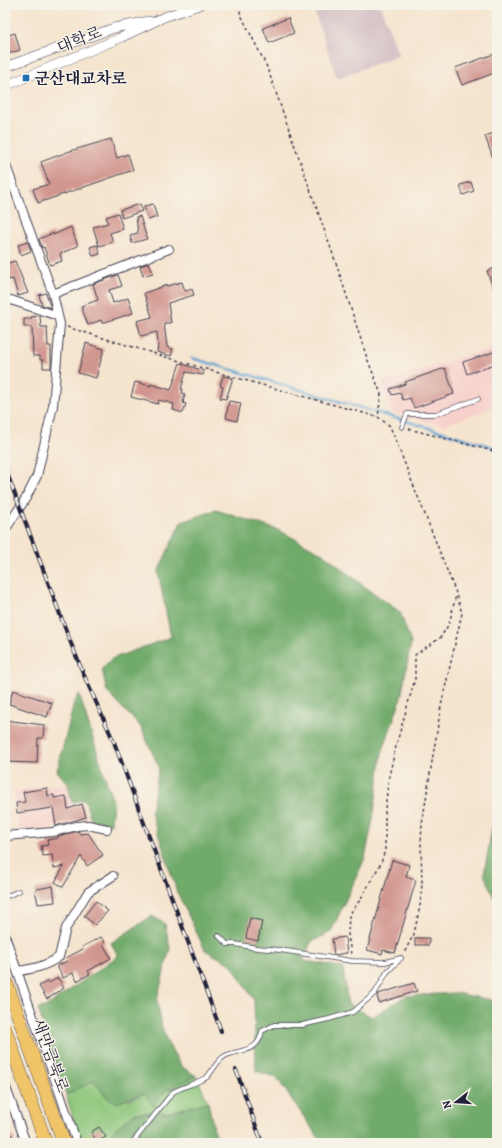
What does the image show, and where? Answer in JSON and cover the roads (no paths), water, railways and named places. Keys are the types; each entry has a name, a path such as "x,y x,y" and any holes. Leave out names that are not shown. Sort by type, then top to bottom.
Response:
{"highway":[{"name":"새만금북로","path":"5,979 64,1143"},
{"path":"5,1028 46,1143"}],"street":[{"name":"대학로","path":"5,67 114,28 164,17 199,5"},
{"name":"대학로","path":"5,86 120,38 164,17"},
{"path":"5,163 53,294 59,320 53,406 37,476 26,498 5,530"},
{"path":"53,294 169,249"},
{"path":"5,300 11,300 59,320"},
{"path":"5,836 53,832 88,825 107,829"},
{"path":"18,971 35,969 49,964 59,957 66,928 88,892 113,876"},
{"path":"5,936 76,1143"},
{"path":"5,1085 26,1143"}],"lane":[{"path":"403,425 407,414 436,414 478,399"},
{"path":"5,897 20,891"},
{"path":"132,1143 173,1092 181,1087 206,1078 224,1056 251,1049 261,1039 262,1031 274,1025 302,1025 353,1012 375,993 387,972 401,958 385,962 352,962 227,944 220,936"}],"waterway":[{"path":"192,358 497,448"}],"railway":[{"path":"5,468 70,641 114,742 221,1031"},
{"path":"236,1070 262,1143"}],"place":[{"name":"군산대교차로","path":"26,78"}]}
